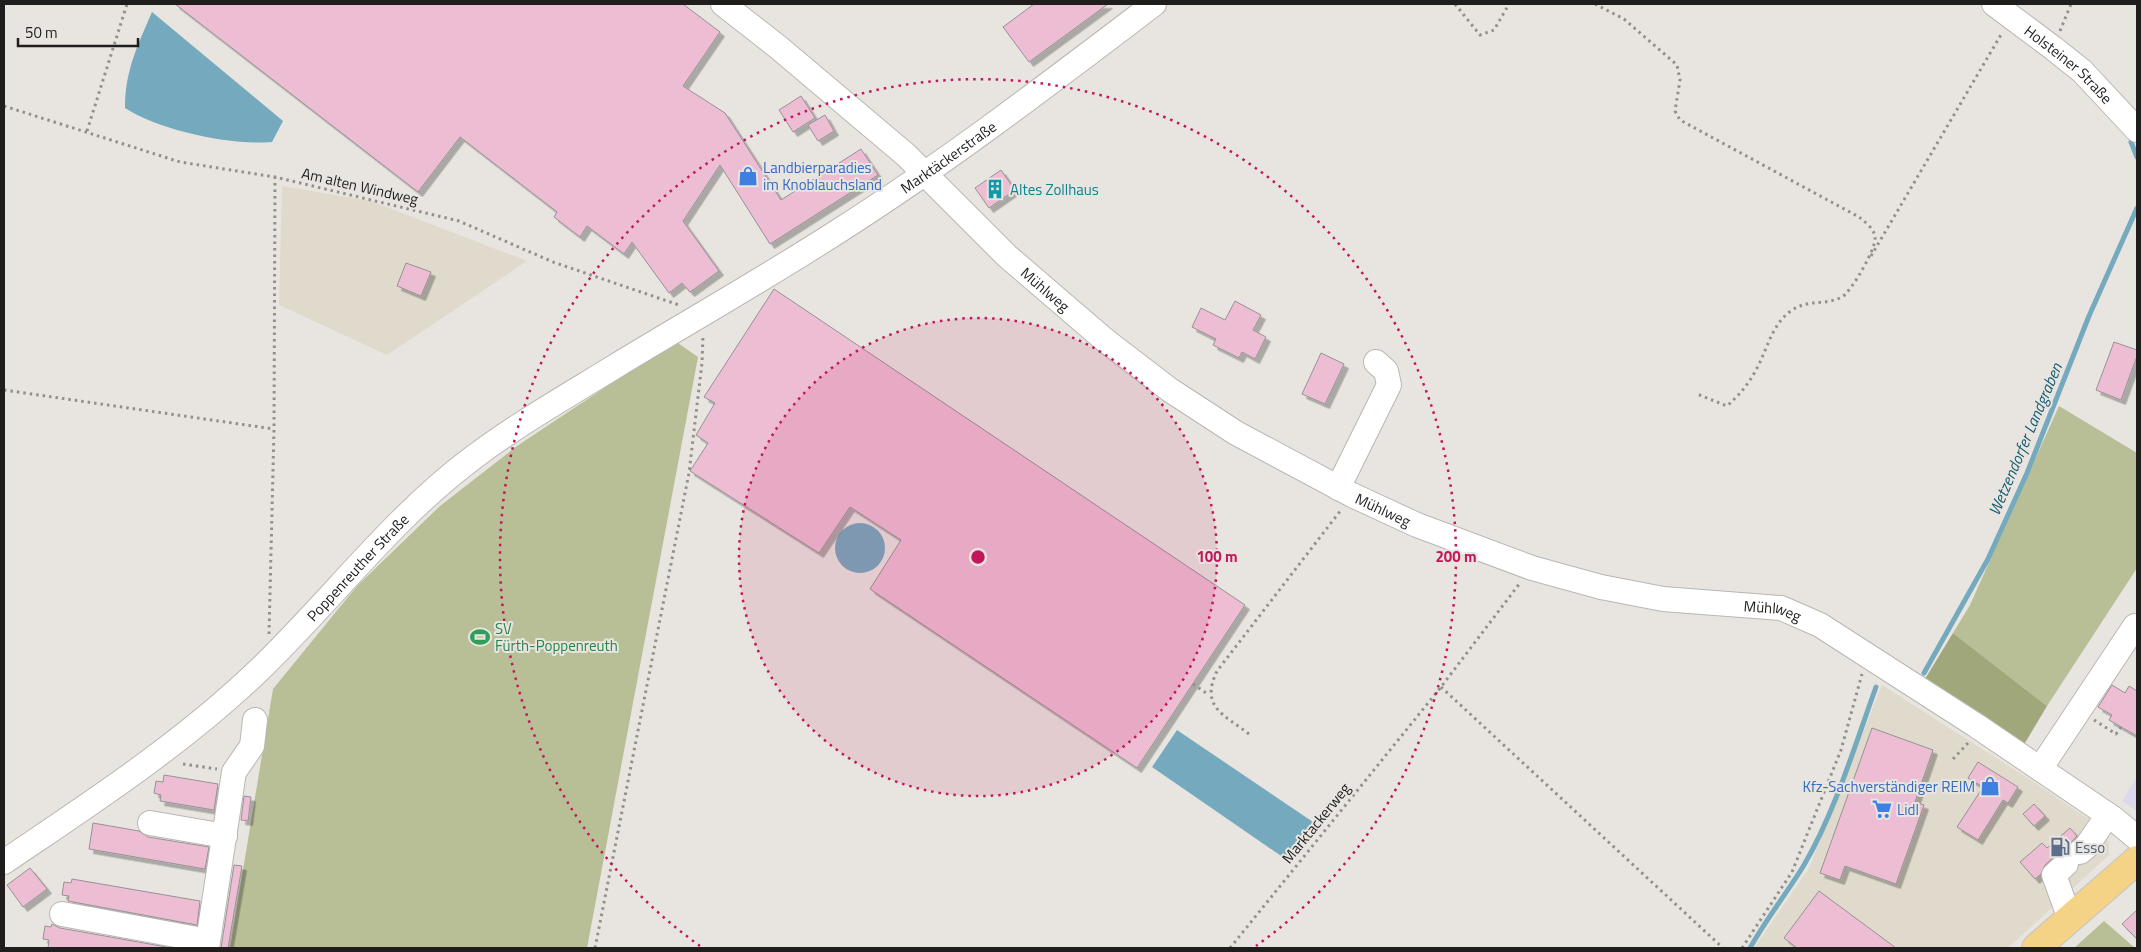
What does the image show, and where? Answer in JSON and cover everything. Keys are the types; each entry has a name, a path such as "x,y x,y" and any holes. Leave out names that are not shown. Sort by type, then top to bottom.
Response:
{"main road":[{"path":"2036,948 2137,860"}],"street":[{"name":"Mühlweg","path":"723,4 862,117 926,173 1007,256 1106,340 1170,390 1236,433 1345,492 1417,525 1532,568 1601,587 1663,599 1781,608 1820,625 2040,769 2108,815 2137,838"},
{"name":"Marktäckerstraße","path":"731,297 837,232 926,173 1003,119 1154,4"},
{"name":"Holsteiner Straße","path":"2003,10 2053,48 2107,96 2137,130"},
{"name":"Poppenreuther Straße","path":"4,862 80,811 184,735 232,694 274,655 383,538 460,468 546,408 731,297"},
{"path":"1345,492 1389,385 1386,371 1376,362"},
{"path":"2040,769 2135,626 2137,628"},
{"path":"62,914 208,945 234,772 252,746 255,720"},
{"path":"2070,919 2054,875 2086,847 2108,815"},
{"path":"150,823 225,836"}],"path":[{"path":"87,132 127,4"},
{"path":"1455,4 1480,34 1494,30 1509,4"},
{"path":"1595,4 1624,19 1677,65 1680,80 1675,112 1680,120 1859,217 1872,229 1875,238 1868,261"},
{"path":"2053,48 2072,4"},
{"path":"1697,394 1728,406 1745,390 1781,320 1793,310 1808,303 1830,301 1843,296 1868,261 2003,10"},
{"name":"Am alten Windweg","path":"4,106 180,162 275,177 459,221 553,262 704,313"},
{"path":"274,655 268,629 274,429 275,177"},
{"path":"595,948 689,473 702,363 704,313"},
{"path":"4,390 274,429"},
{"path":"1249,734 1214,708 1210,696 1211,684 1217,671 1345,492"},
{"name":"Marktackerweg","path":"1230,948 1441,687 1532,568"},
{"path":"1742,948 1792,872 1841,750 1867,657"},
{"path":"1193,684 1210,696"},
{"path":"1441,687 1724,948"},
{"path":"2079,710 2116,734 2121,727"},
{"path":"183,764 234,772"}],"shaded area":[{"path":"282,186 371,201 527,261 387,355 279,305"},
{"path":"1882,685 2105,830 2109,844 2109,855 2008,948 1754,948 1809,868"},
{"path":"2137,777 2137,811 2122,801"}],"green space":[{"name":"SV Fürth-Poppenreuth","path":"675,341 698,357 587,948 230,948 273,689 357,586 440,506 517,446"},
{"path":"2059,406 2137,453 2137,568 2047,706 1953,633 1970,605"},
{"path":"1953,633 2047,706 2025,743 1925,679"},
{"path":"2104,921 2135,948 2074,948"}],"water":[{"path":"152,12 283,121 272,142 256,143 196,135 156,123 125,108 130,70 137,47"},
{"path":"855,523 865,523 878,530 885,543 885,553 878,566 865,573 855,573 846,569 839,562 835,553 835,543 839,534 846,527"},
{"path":"1177,730 1313,822 1287,860 1152,767"}],"building":[{"path":"175,4 683,4 720,32 683,86 725,113 781,200 861,149 878,175 770,244 720,165 683,221 719,271 690,292 682,283 669,293 632,242 624,254 587,226 580,237 554,217 557,212 460,137 418,192"},
{"path":"1034,4 1108,4 1029,62 1003,27"},
{"path":"801,96 815,118 793,132 779,110"},
{"path":"825,115 834,131 818,141 808,125"},
{"name":"Altes Zollhaus","path":"1001,170 1015,190 989,208 975,188"},
{"path":"406,263 431,272 421,296 397,286"},
{"path":"774,289 1245,605 1137,768 870,589 901,540 850,507 819,553 690,471 708,443 696,435 715,403 704,397"},
{"path":"1235,301 1261,315 1253,330 1266,337 1255,359 1242,352 1239,358 1213,345 1216,339 1192,327 1201,308 1225,320"},
{"path":"2114,342 2137,350 2137,356 2121,400 2096,390"},
{"path":"1321,353 1344,364 1325,404 1302,394"},
{"path":"2112,685 2125,693 2129,686 2137,691 2137,736 2109,720 2112,715 2098,707"},
{"path":"1872,728 1933,750 1915,802 1924,805 1896,884 1845,866 1840,880 1820,873"},
{"path":"1978,762 2018,787 2008,803 2003,800 1978,840 1957,827 1983,787 1968,778"},
{"path":"164,775 218,784 214,810 160,801 161,795 154,793 156,781 163,782"},
{"path":"244,796 251,797 248,821 241,820"},
{"path":"2034,804 2045,816 2034,826 2023,814"},
{"path":"93,823 139,831 148,837 209,847 205,869 89,849"},
{"path":"2070,828 2077,836 2067,847 2067,851 2057,854 2045,865 2041,874 2035,879 2020,862 2042,843 2047,848"},
{"path":"234,865 242,866 228,948 221,948"},
{"path":"30,868 47,889 23,907 7,885"},
{"path":"72,879 200,901 197,925 68,901 69,896 62,895 64,882 71,883"},
{"path":"1819,891 1896,948 1797,948 1784,938"},
{"path":"2137,910 2137,939 2122,924"},
{"path":"52,924 60,928 172,948 48,948 49,940 43,939 45,926 51,927"}],"waterway":[{"name":"Wetzendorfer Landgraben","path":"2131,142 2137,157"},
{"name":"Wetzendorfer Landgraben","path":"1924,673 1988,559 2027,473 2089,316 2137,208"},
{"name":"Wetzendorfer Landgraben","path":"1750,948 1815,845 1844,778 1876,687"}],"place":[{"name":"Landbierparadies im Knoblauchsland","path":"748,176"},
{"name":"Altes Zollhaus","path":"995,189"},
{"name":"SV Fürth-Poppenreuth","path":"480,637"},
{"name":"Kfz-Sachverständiger REIM","path":"1990,786"},
{"name":"Lidl","path":"1882,809"},
{"name":"Esso","path":"2060,847"}]}
